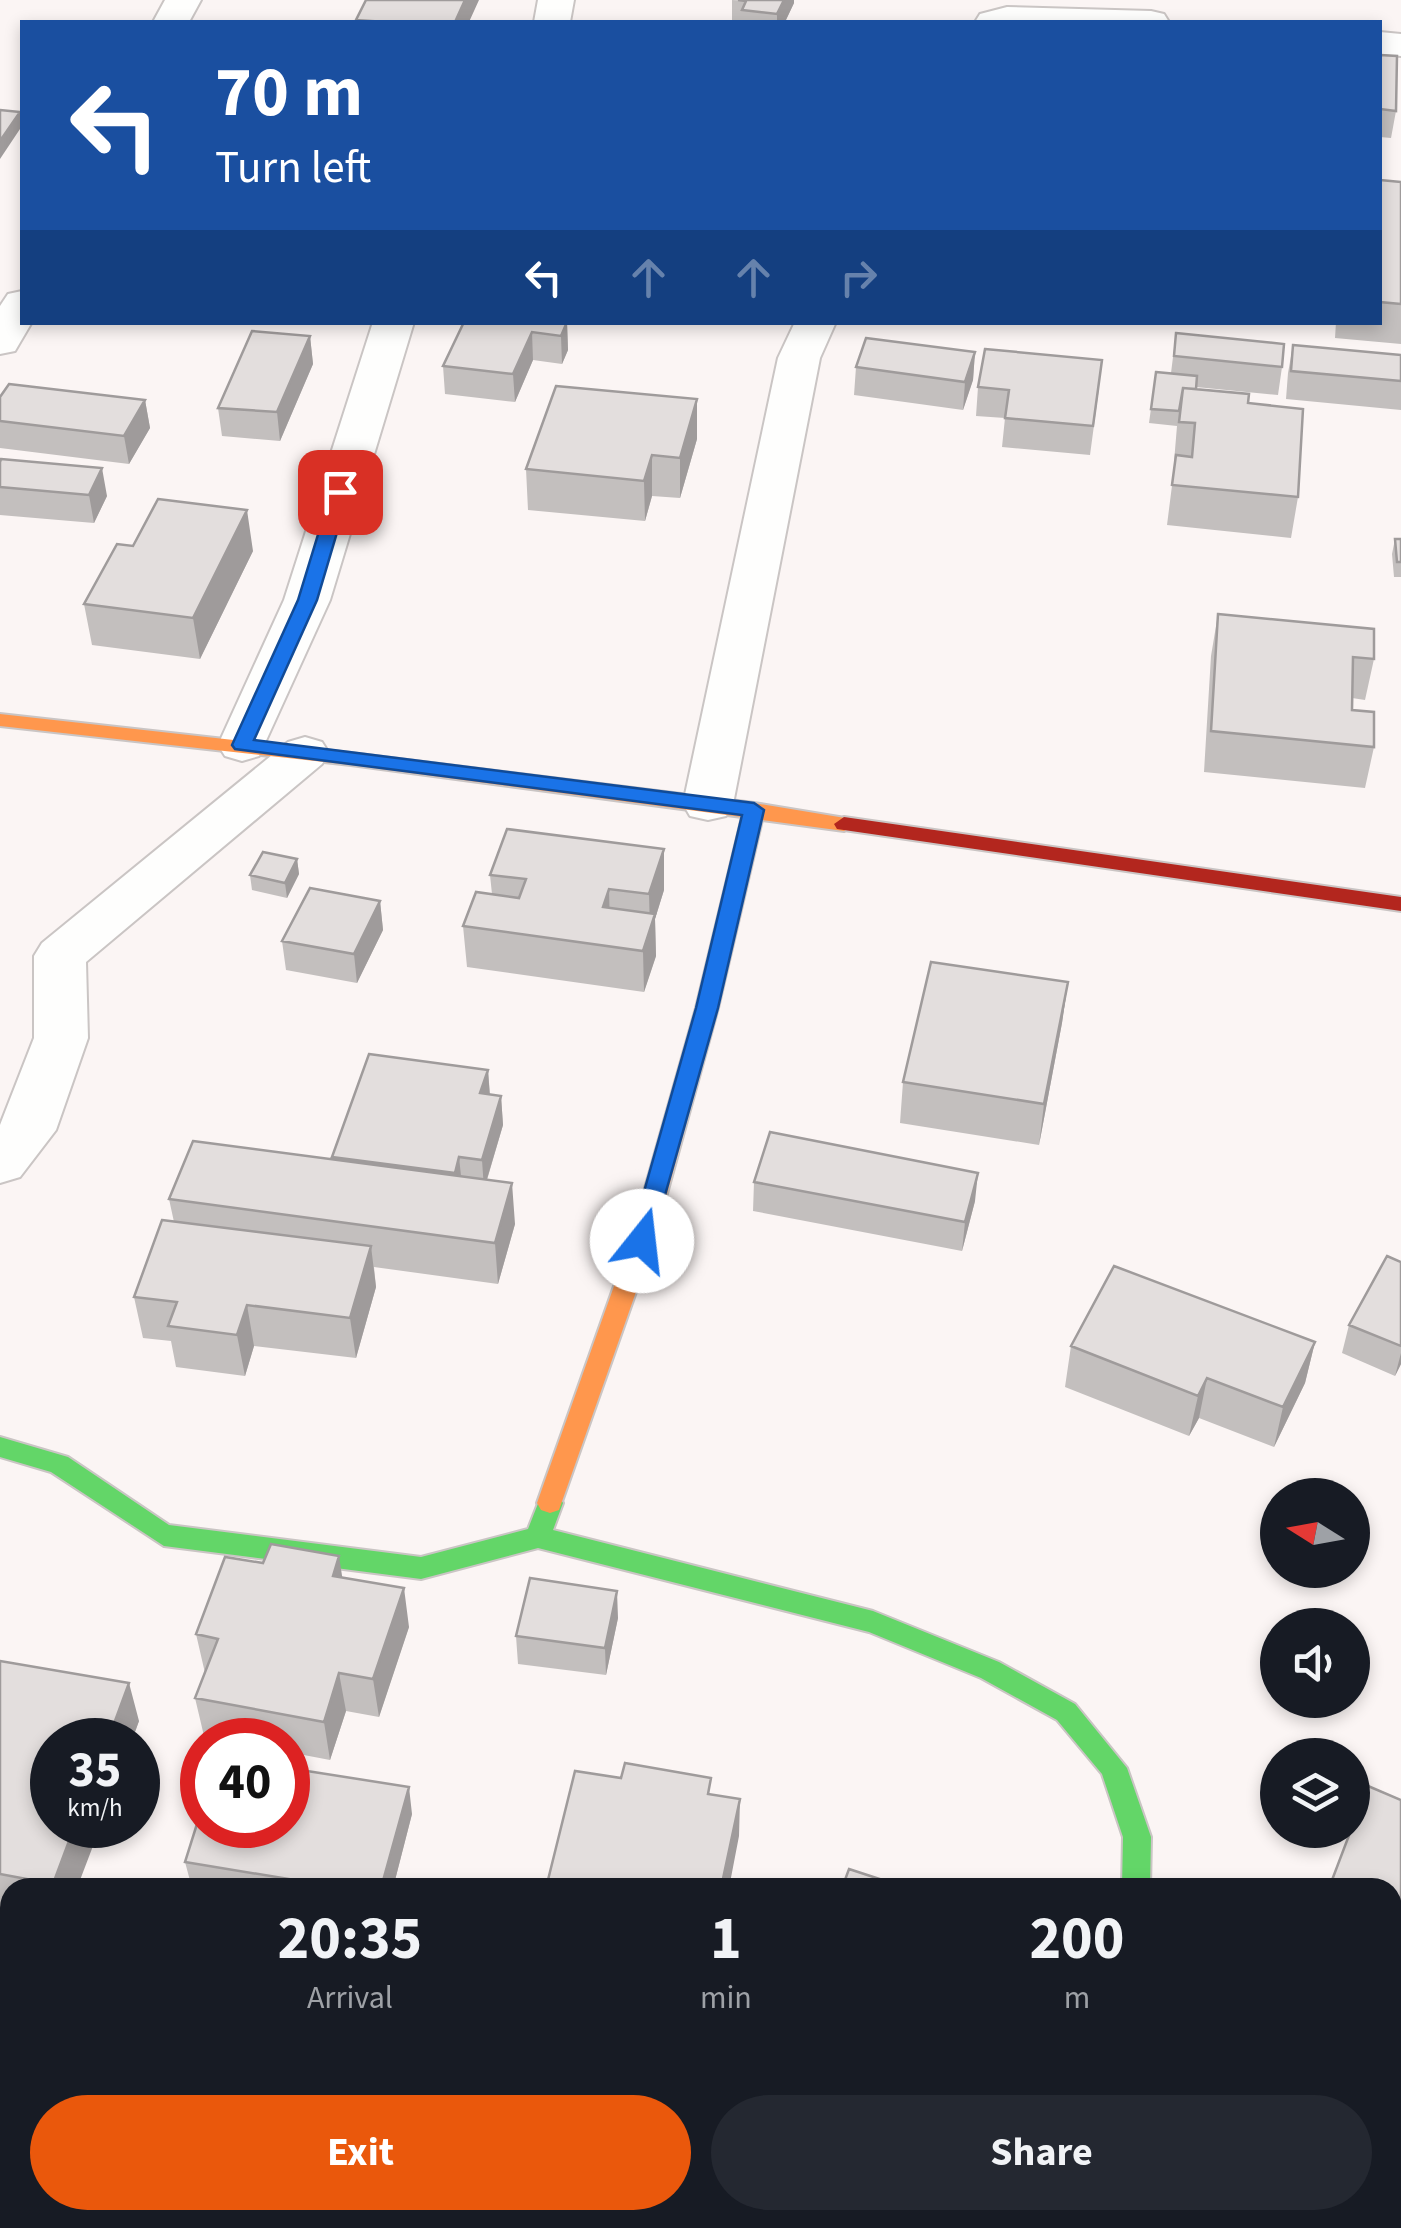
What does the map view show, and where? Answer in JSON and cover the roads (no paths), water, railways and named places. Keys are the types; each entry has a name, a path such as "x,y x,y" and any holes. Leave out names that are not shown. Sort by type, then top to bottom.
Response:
{"street":[{"path":"1000,20 1126,20"},
{"path":"0,342 20,306"},
{"path":"242,745 308,600 393,325"},
{"path":"708,804 800,358 815,325"},
{"path":"0,720 242,745 754,810 1401,904"},
{"path":"0,1162 28,1130 62,1038 60,956 305,753"},
{"path":"538,1537 642,1241 707,1008 754,810"},
{"path":"0,1447 59,1464 164,1535 420,1568 538,1537 873,1622 990,1670 1066,1712 1112,1768 1138,1837 1136,1878"}]}
